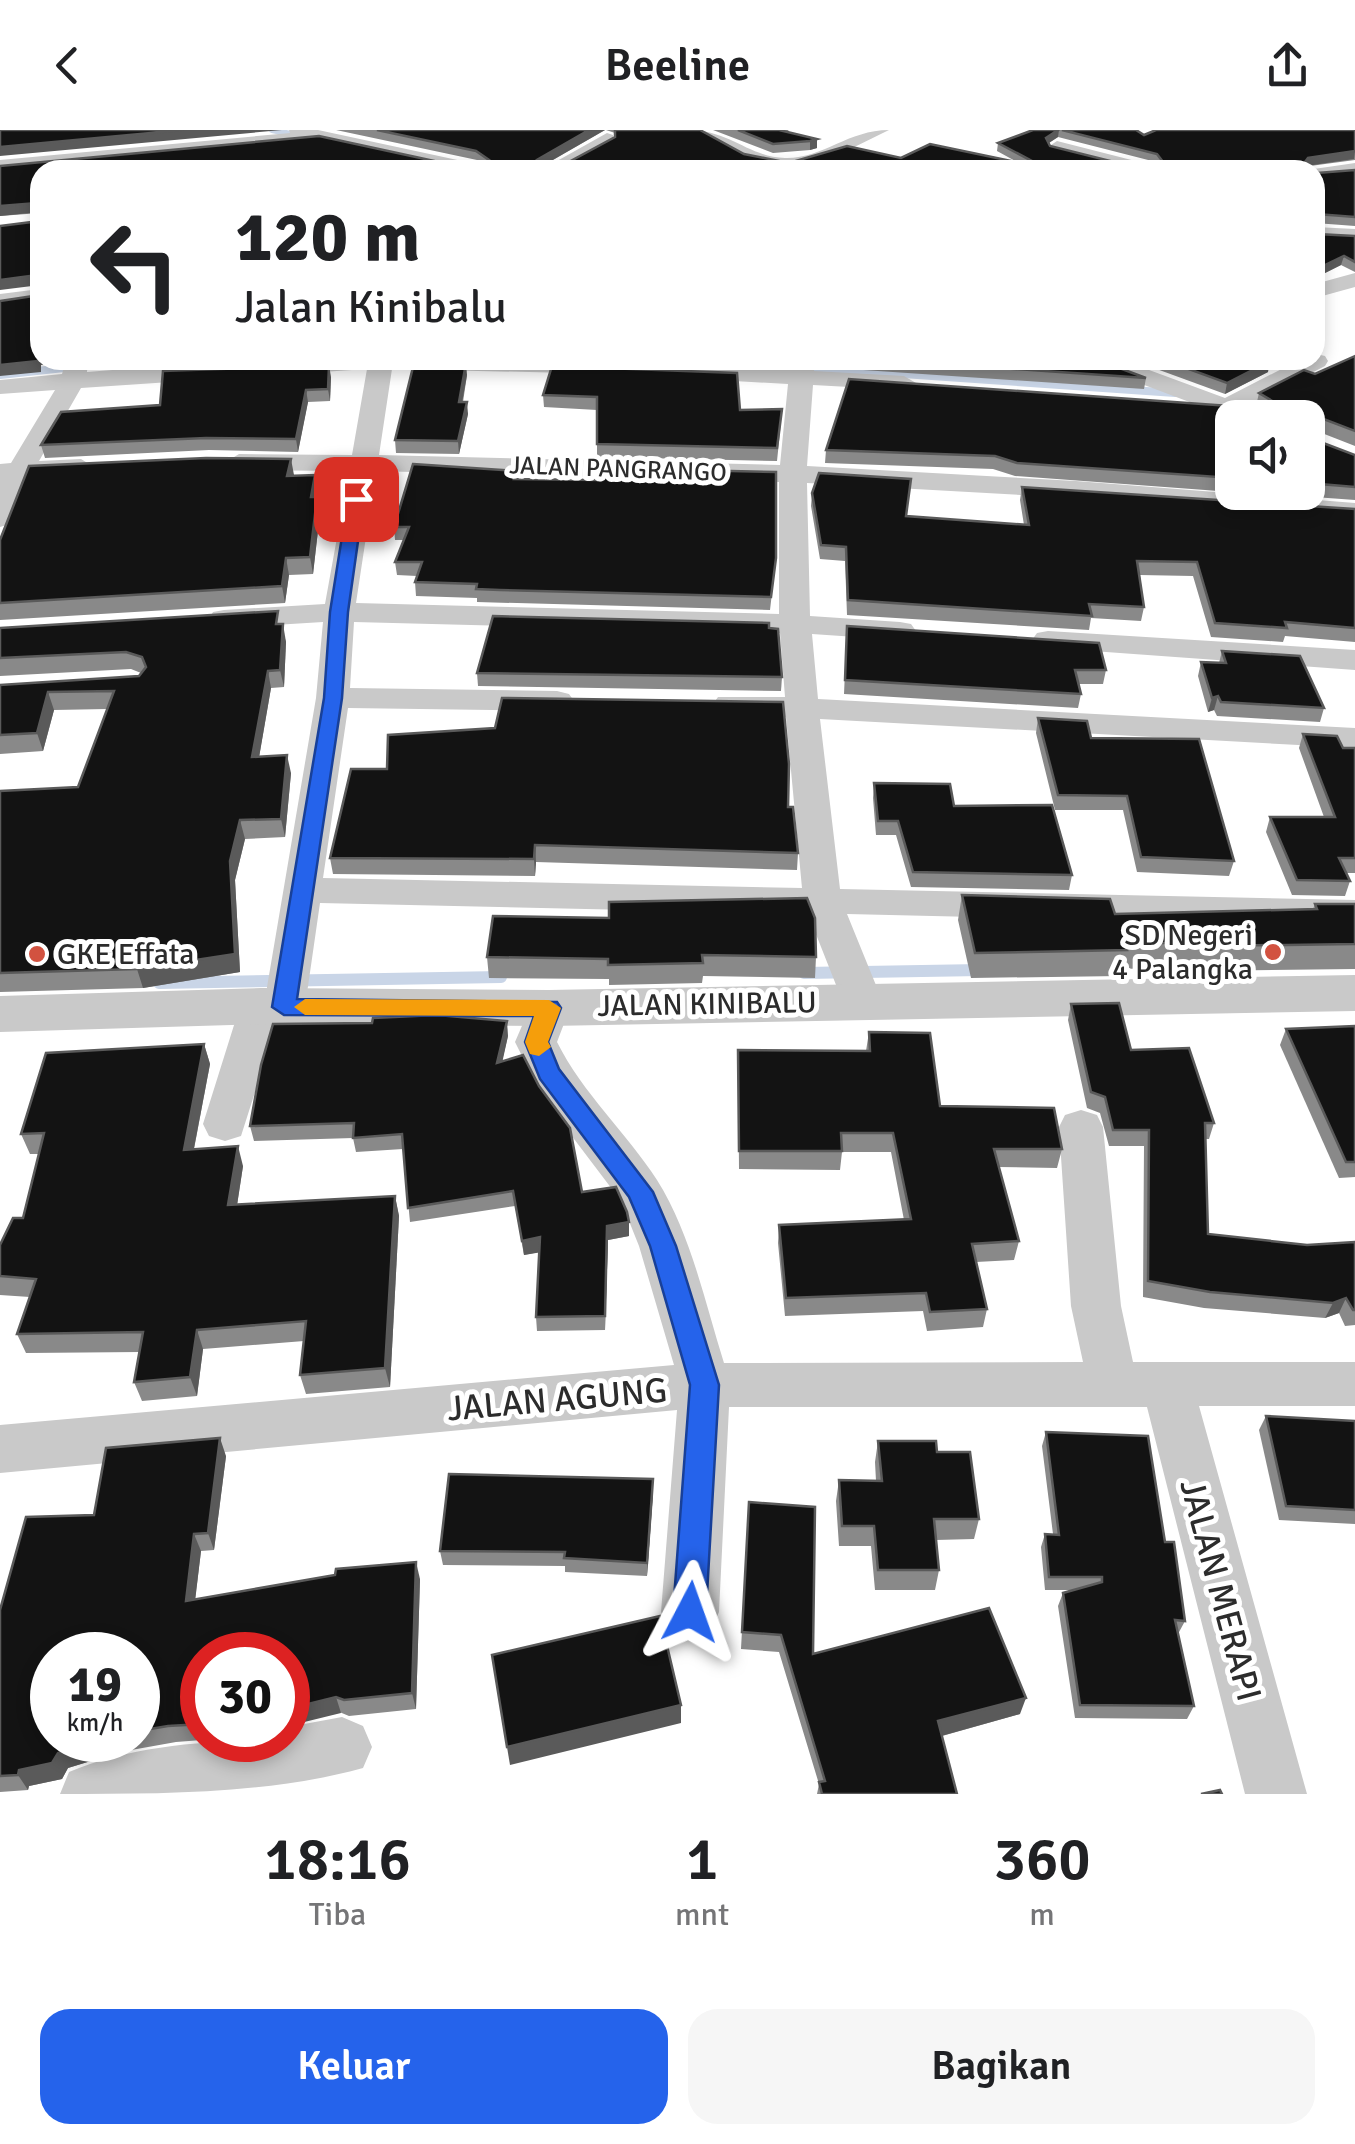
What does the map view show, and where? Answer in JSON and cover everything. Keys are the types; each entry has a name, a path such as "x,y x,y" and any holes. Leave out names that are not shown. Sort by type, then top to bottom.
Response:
{"street":[{"path":"698,130 757,160"},
{"path":"815,160 880,130"},
{"path":"54,160 311,133 430,160"},
{"path":"402,154 424,138"},
{"path":"568,160 607,139"},
{"path":"1100,141 1066,149 1109,160"},
{"path":"0,166 30,163"},
{"path":"1325,171 1355,169"},
{"path":"1325,234 1355,235"},
{"path":"1325,288 1355,280"},
{"path":"0,301 30,297"},
{"path":"0,388 72,370"},
{"path":"0,518 10,471 75,370"},
{"path":"226,1124 272,1006 305,890 333,698 339,612 379,370"},
{"path":"801,370 793,474 802,705 822,900 862,1000"},
{"path":"816,370 935,386"},
{"path":"1128,370 1215,401"},
{"path":"1241,400 1298,370"},
{"path":"1129,399 1215,405"},
{"name":"JALAN PANGRANGO","path":"209,462 362,462 793,474 1355,511"},
{"path":"10,471 115,466"},
{"path":"200,620 339,612 796,624 930,633"},
{"path":"1027,639 1355,660"},
{"path":"333,698 587,702"},
{"path":"704,703 802,705 1355,738"},
{"path":"305,890 1355,912"},
{"name":"JALAN KINIBALU","path":"0,1014 272,1006 549,1008 1355,994"},
{"path":"549,1008 536,1042 548,1072 640,1192 663,1246 705,1385 690,1612"},
{"name":"JALAN MERAPI","path":"1081,1127 1096,1306 1140,1385 1276,1794"},
{"name":"JALAN AGUNG","path":"0,1449 705,1385 1355,1384"},
{"path":"92,1794 194,1784 342,1747"}],"building":[{"path":"0,130 183,130 0,147"},
{"path":"377,130 589,130 537,160 489,160 476,151"},
{"path":"615,130 700,130 744,154 774,160 572,160 615,137"},
{"path":"738,130 779,130 817,139 773,144"},
{"path":"1033,130 1058,130 1046,138 1050,146 1106,160 1030,160 998,143"},
{"path":"1062,130 1136,130 1144,135 1156,130 1355,130 1355,151 1308,158 1162,160 1157,154"},
{"path":"319,136 430,160 64,160"},
{"path":"930,144 1006,160 799,160 847,146 901,158"},
{"path":"30,163 30,204 0,206 0,166"},
{"path":"1355,170 1355,217 1325,215 1325,172"},
{"path":"30,222 30,276 0,280 0,226"},
{"path":"1325,234 1355,236 1355,262 1344,256 1325,265"},
{"path":"30,296 30,362 0,365 0,301"},
{"path":"1355,356 1355,431 1325,420 1325,400 1271,400 1259,393 1304,370 1315,374"},
{"path":"329,370 328,389 306,390 296,439 206,438 41,445 61,412 160,405 163,371"},
{"path":"412,370 465,370 459,402 467,402 458,441 395,440"},
{"path":"551,370 737,373 740,410 782,409 777,448 597,444 597,397 543,395"},
{"path":"1030,370 1125,370 1146,378"},
{"path":"1191,370 1252,370 1227,383"},
{"path":"849,379 1215,405 1215,477 1017,463 995,456 826,450"},
{"path":"1325,444 1355,455 1355,487 1325,484"},
{"path":"206,458 291,459 287,476 315,475 311,497 317,497 310,557 286,558 282,586 0,603 0,540 29,466"},
{"path":"413,464 517,471 514,479 597,480 597,468 776,472 776,558 771,597 476,589 477,584 415,582 422,562 395,562 409,527 394,527"},
{"path":"819,473 911,479 906,516 1029,525 1022,487 1215,500 1215,510 1355,509 1355,628 1285,622 1287,628 1215,623 1197,562 1137,561 1144,607 1089,604 1092,616 848,600 846,547 821,545 812,493"},
{"path":"278,611 276,624 283,624 280,670 268,671 252,757 287,755 281,819 240,820 230,861 235,954 137,969 0,973 0,791 78,787 114,691 48,692 37,733 0,735 0,685 139,676 146,667 142,657 126,652 0,658 0,628"},
{"path":"493,616 769,623 769,628 778,629 782,677 477,673"},
{"path":"847,626 1099,643 1106,670 1075,670 1081,694 845,680"},
{"path":"1222,651 1300,656 1324,708 1221,702 1218,696 1212,698 1201,662 1226,663"},
{"path":"502,698 783,702 789,764 788,807 793,807 798,853 535,845 534,859 330,858 351,769 387,769 388,735 495,728"},
{"path":"1038,718 1087,721 1091,738 1199,739 1234,861 1141,857 1127,796 1058,795"},
{"path":"1303,734 1337,736 1343,748 1355,748 1355,858 1339,858 1350,881 1297,880 1270,817 1335,817"},
{"path":"874,783 950,784 954,806 1052,805 1072,875 913,872 898,821 878,821"},
{"path":"962,895 1110,899 1115,914 1317,909 1315,904 1355,904 1355,944 1205,946 1204,942 1125,944 1127,950 975,953"},
{"path":"807,898 815,918 816,957 702,955 703,963 608,965 608,959 487,957 493,916 609,918 609,902"},
{"path":"1119,1003 1131,1050 1189,1048 1214,1123 1205,1123 1208,1234 1307,1245 1355,1242 1355,1310 1346,1298 1333,1303 1210,1292 1148,1281 1149,1130 1113,1130 1105,1097 1091,1092 1071,1004"},
{"path":"437,1015 507,1021 497,1063 523,1055 539,1086 570,1128 582,1192 616,1187 629,1222 607,1226 605,1316 536,1317 540,1237 522,1241 513,1191 408,1208 402,1134 353,1138 354,1123 250,1126 273,1024 372,1023 373,1018"},
{"path":"1355,1026 1355,1162 1346,1162 1286,1029"},
{"path":"869,1032 930,1033 940,1106 1054,1108 1062,1149 994,1149 1019,1241 972,1244 987,1309 930,1312 926,1293 786,1298 779,1225 911,1219 893,1133 841,1133 842,1151 739,1151 738,1050 870,1051"},
{"path":"204,1044 184,1150 238,1146 228,1205 395,1196 385,1368 300,1375 306,1321 197,1330 190,1377 134,1382 143,1332 17,1334 36,1279 0,1276 0,1245 13,1218 23,1218 44,1133 21,1134 46,1053"},
{"path":"1266,1416 1355,1421 1355,1510 1286,1506"},
{"path":"1046,1432 1148,1436 1165,1542 1174,1542 1185,1621 1175,1620 1194,1706 1080,1705 1063,1593 1102,1582 1102,1577 1049,1577 1045,1534 1059,1535"},
{"path":"220,1438 208,1533 194,1534 186,1601 335,1575 336,1569 416,1562 412,1693 344,1700 336,1697 310,1704 310,1632 180,1632 180,1725 160,1727 160,1632 30,1632 30,1762 53,1762 19,1770 18,1775 0,1776 0,1610 26,1517 94,1515 106,1448"},
{"path":"878,1441 936,1441 937,1452 970,1452 979,1519 934,1519 939,1570 878,1570 874,1526 842,1526 839,1480 882,1481"},
{"path":"449,1474 653,1479 647,1563 564,1558 565,1552 440,1551"},
{"path":"749,1502 815,1507 813,1654 989,1608 1026,1698 938,1721 957,1794 822,1794 819,1782 825,1781 781,1635 742,1632"},
{"path":"660,1616 681,1705 507,1747 492,1655"}],"waterway":[{"path":"272,130 300,136"},
{"path":"0,375 46,370"},
{"path":"845,370 1175,393"},
{"path":"1144,968 1211,967"},
{"path":"804,973 981,970"},
{"path":"159,983 501,977"}],"slow traffic":[{"path":"305,1007 549,1008 536,1042 539,1047"}],"place":[{"name":"SD Negeri 4 Palangka","path":"1273,952"},
{"name":"GKE Effata","path":"37,954"}],"route":[{"path":"356,499 339,612 333,698 284,1007 549,1008 536,1042 548,1072 640,1192 663,1246 705,1385 690,1612"}]}
